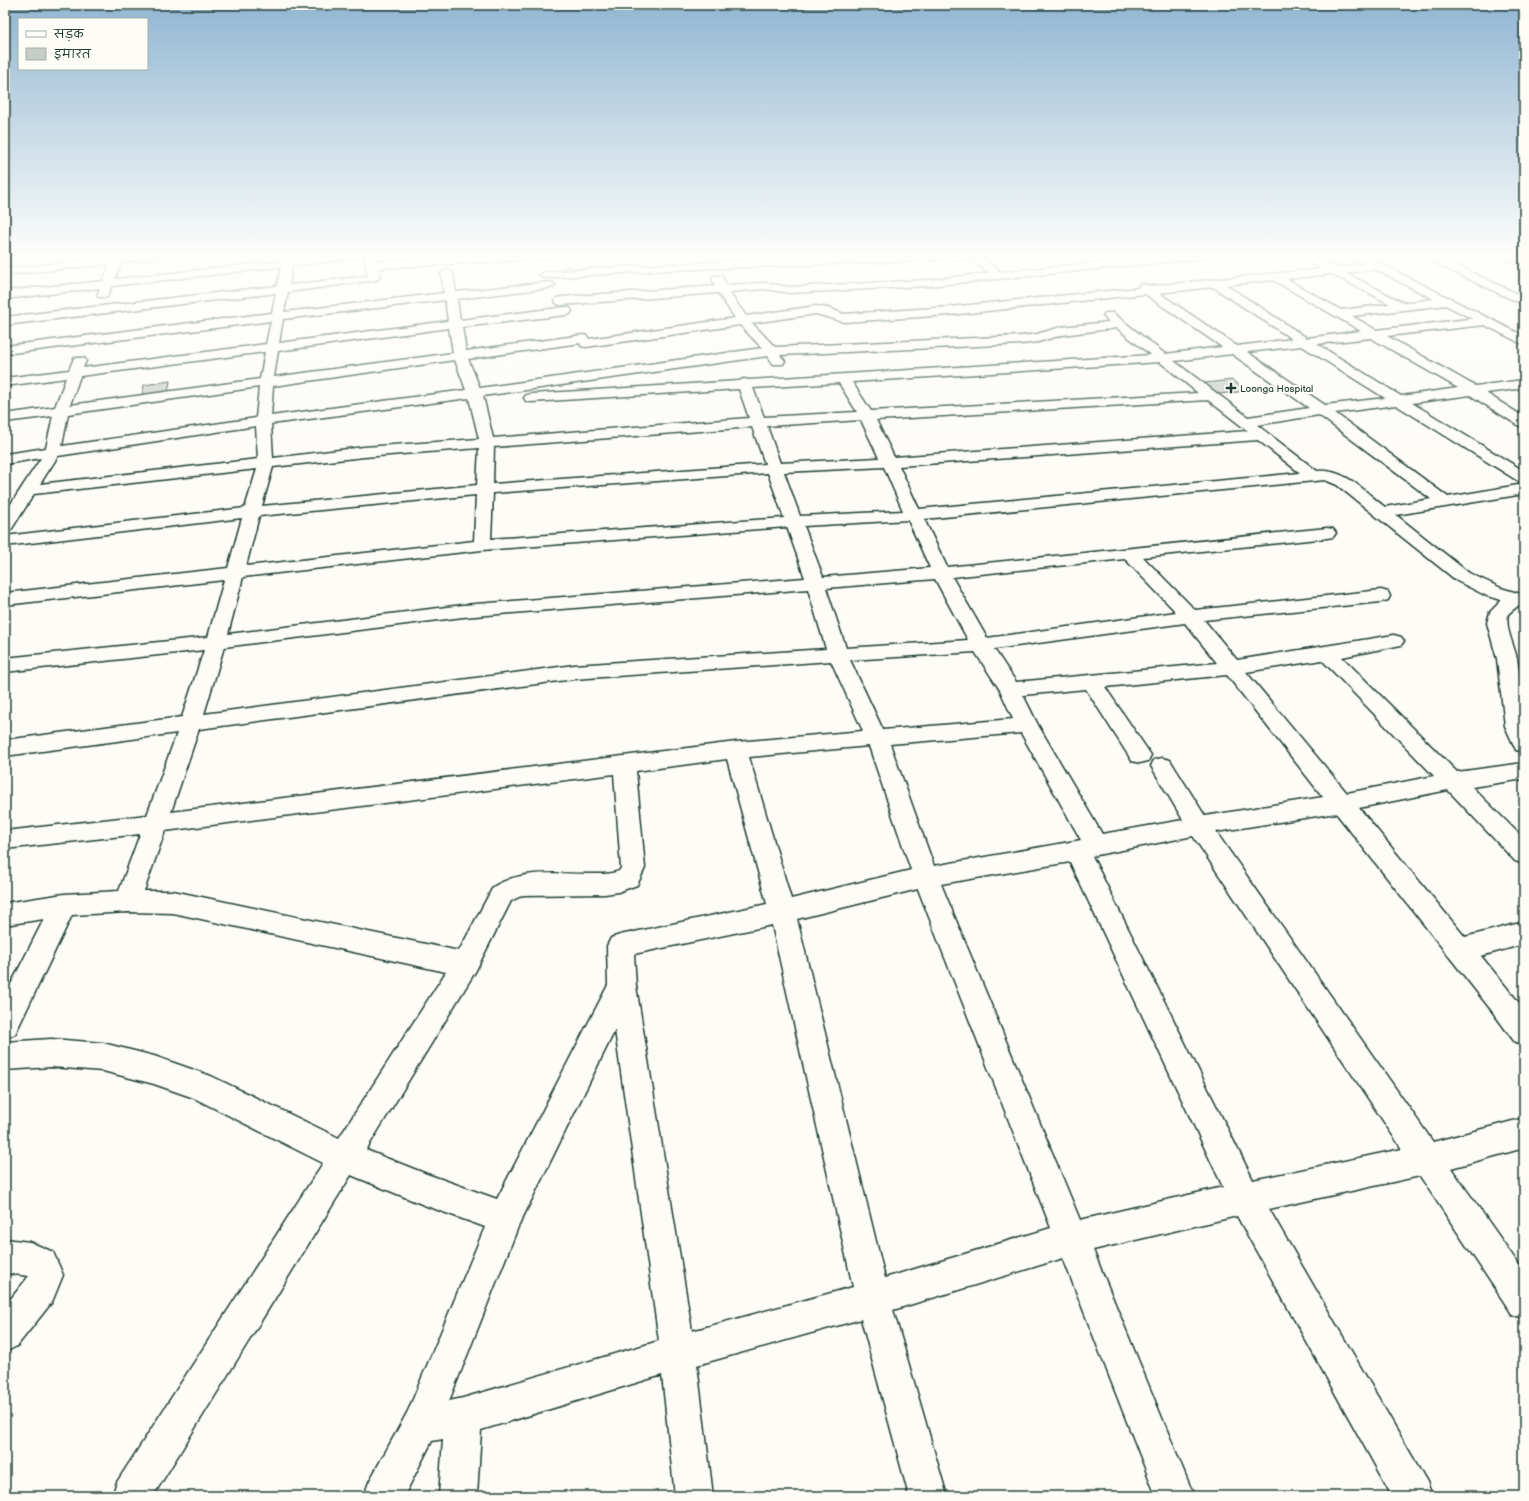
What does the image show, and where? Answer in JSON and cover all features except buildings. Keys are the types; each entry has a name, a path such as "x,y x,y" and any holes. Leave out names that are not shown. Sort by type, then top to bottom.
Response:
{"street":[{"path":"5,526 53,452 61,411 74,373 89,340 93,325"},
{"path":"5,350 207,325"},
{"path":"128,901 191,723 236,573 266,463 263,421 266,382 276,325"},
{"path":"5,382 447,325"},
{"path":"455,325 460,356 476,397 487,443 482,545"},
{"path":"5,418 460,356 570,325"},
{"path":"574,325 590,359 594,375"},
{"path":"748,325 772,351 790,381"},
{"path":"476,397 594,375 772,351 1020,340 1038,338 1061,331 1111,325"},
{"path":"1121,325 1314,476"},
{"path":"1199,325 1322,410 1445,502"},
{"path":"1279,325 1524,478"},
{"path":"1357,325 1472,391 1524,423"},
{"path":"5,459 263,421 476,397 744,384 1162,358 1450,325"},
{"path":"1494,325 1524,341"},
{"path":"843,378 866,415 941,573 981,645 1010,689 1087,848 1246,1198 1413,1496"},
{"path":"744,384 792,522 816,584 838,655 877,739 926,878 1175,1496"},
{"path":"1246,422 1322,410 1524,384"},
{"path":"29,490 364,452 758,422 1211,396"},
{"path":"5,541 252,512 484,489 1261,435"},
{"path":"5,599 482,545 913,514 1314,476 1334,477 1343,482 1463,577 1478,585 1520,600"},
{"path":"1381,512 1524,489"},
{"path":"5,665 216,642 463,611 941,573 1327,533"},
{"path":"1130,554 1190,616 1230,668 1460,950 1517,1021 1524,1032"},
{"path":"5,748 574,672 981,645 1190,616 1381,596"},
{"path":"1520,600 1499,612 1497,623 1507,659 1516,726 1524,744"},
{"path":"1010,689 1230,668 1327,654 1394,641"},
{"path":"1327,654 1524,854"},
{"path":"1091,681 1199,826 1524,1302"},
{"path":"5,840 156,823 736,750 1027,726"},
{"path":"736,750 782,912 874,1300 928,1496"},
{"path":"130,1496 466,964 502,894 510,889 523,885 605,884 618,882 628,878 632,868 624,764"},
{"path":"694,1496 678,1353 622,986 620,946 782,912 926,878 1199,826 1340,803 1452,781 1524,771"},
{"path":"5,914 64,905 128,901 173,902 466,964"},
{"path":"5,1025 64,905"},
{"path":"1460,950 1524,933"},
{"path":"383,1496 421,1424 505,1218 622,986"},
{"path":"5,1056 51,1053 103,1057 154,1070 201,1086 344,1157 424,1189 505,1218"},
{"path":"421,1424 462,1417 678,1353 874,1300 1071,1239 1427,1158 1524,1133"},
{"path":"5,1256 30,1259 41,1264 46,1275 40,1290 5,1334"},
{"path":"458,1496 462,1417"}],"place":[{"name":"Loonga Hospital","path":"1231,388"}]}
